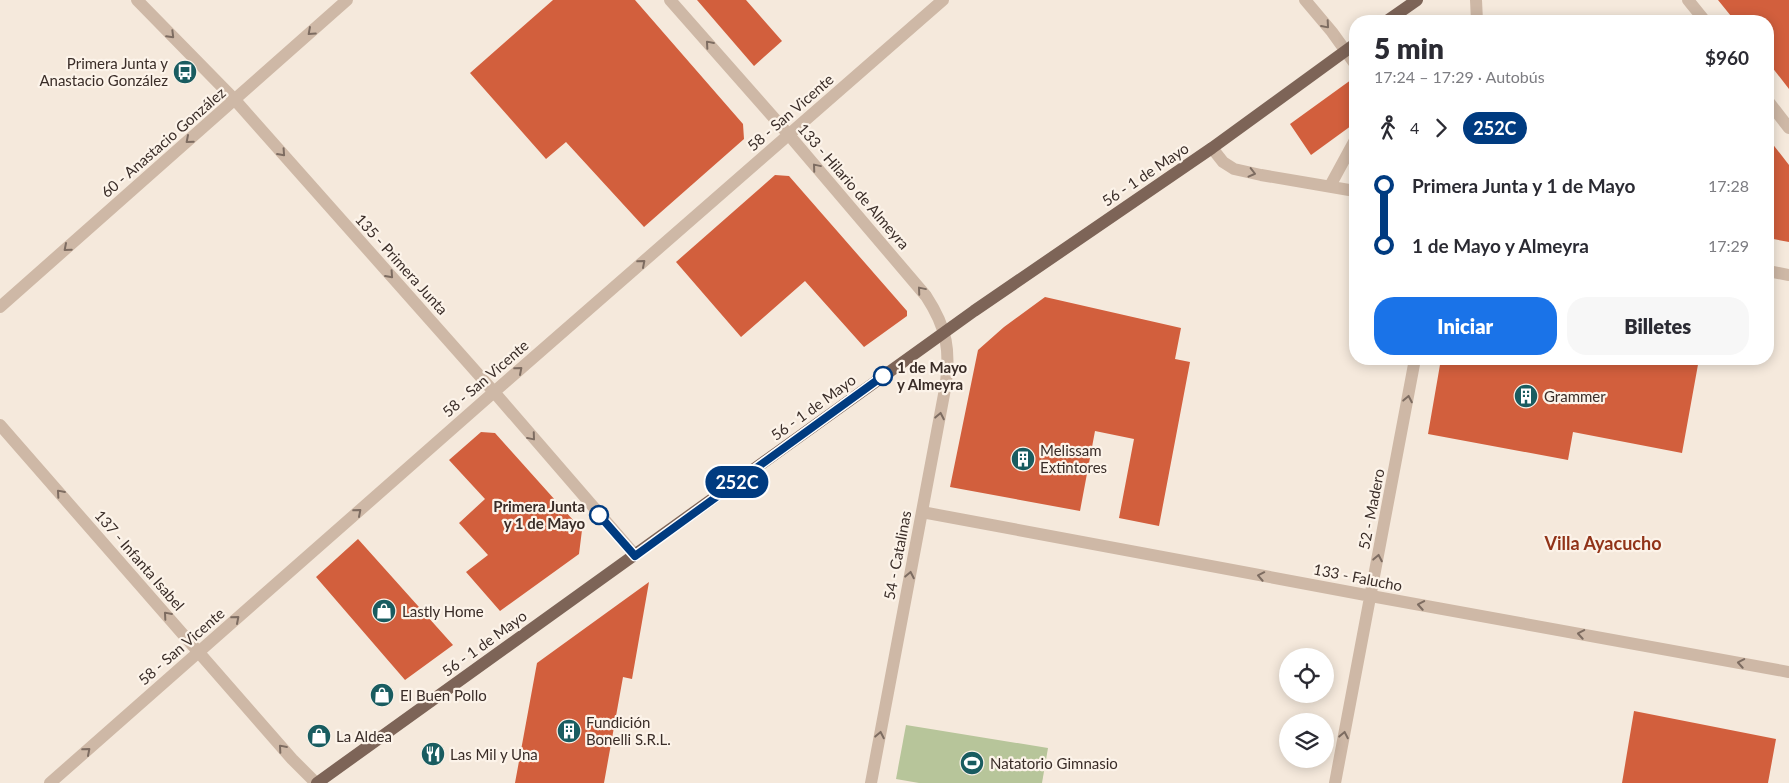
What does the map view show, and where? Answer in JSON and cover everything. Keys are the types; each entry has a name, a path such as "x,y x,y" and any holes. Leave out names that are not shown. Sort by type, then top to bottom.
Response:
{"main road":[{"path":"1396,15 1417,0"},
{"name":"56 - 1 de Mayo","path":"316,783 974,311 1212,148 1349,49"}],"street":[{"name":"135 - Primera Junta","path":"137,0 235,100 494,392 635,556"},
{"name":"60 - Anastacio González","path":"0,307 347,0"},
{"name":"133 - Hilario de Almeyra","path":"670,0 789,135 926,296 938,314 945,333"},
{"name":"58 - San Vicente","path":"50,783 943,0"},
{"path":"1304,0 1332,32 1349,47"},
{"path":"1476,0 1477,15"},
{"path":"1688,0 1700,15"},
{"path":"1774,109 1789,128"},
{"path":"1212,148 1223,162 1234,169 1349,190"},
{"path":"1330,186 1349,151"},
{"path":"1774,272 1789,275"},
{"name":"54 - Catalinas","path":"871,783 948,369 948,348 945,333"},
{"name":"52 - Madero","path":"1335,783 1414,365"},
{"name":"137 - Infanta Isabel","path":"0,425 292,759 316,783"},
{"name":"133 - Falucho","path":"922,512 1789,672"}],"green space":[{"name":"Natatorio Gimnasio","path":"906,725 1048,748 1042,783 919,783 896,779"}],"building":[{"path":"553,0 635,0 743,124 744,139 644,227 566,142 546,159 470,73"},
{"path":"697,0 746,0 782,41 754,66"},
{"path":"1718,0 1789,0 1789,89 1774,70 1774,15 1730,15"},
{"path":"1349,81 1349,127 1311,155 1290,124"},
{"path":"1774,146 1789,165 1789,242 1774,239"},
{"path":"775,175 789,176 907,311 907,316 864,347 805,281 741,337 676,262"},
{"path":"1045,297 1181,328 1175,359 1190,362 1159,526 1119,518 1134,439 1095,431 1080,511 950,487 978,350 1004,327"},
{"name":"Grammer","path":"1440,365 1698,365 1682,453 1573,432 1568,460 1428,434"},
{"path":"481,432 495,433 582,530 579,554 500,611 466,572 488,555 459,523 485,499 449,460"},
{"name":"Lastly Home","path":"358,539 453,645 405,680 316,577"},
{"name":"Fundición Bonelli S.R.L.","path":"649,582 632,679 623,677 604,783 515,783 537,663"},
{"path":"1634,711 1776,739 1768,783 1622,783"}],"bus line":[{"name":"252C","path":"599,515 635,556 883,376"}],"place":[{"name":"Primera Junta y Anastacio González","path":"185,72"},
{"name":"1 de Mayo y Almeyra","path":"883,376"},
{"name":"Grammer","path":"1526,396"},
{"name":"Melissam Extintores","path":"1023,459"},
{"name":"Primera Junta y 1 de Mayo","path":"599,515"},
{"name":"Lastly Home","path":"384,611"},
{"name":"El Buen Pollo","path":"382,695"},
{"name":"Fundición Bonelli S.R.L.","path":"569,731"},
{"name":"La Aldea","path":"319,736"},
{"name":"Las Mil y Una","path":"433,754"},
{"name":"Natatorio Gimnasio","path":"972,763"}],"district":[{"name":"Villa Ayacucho","path":"1603,543"}]}
